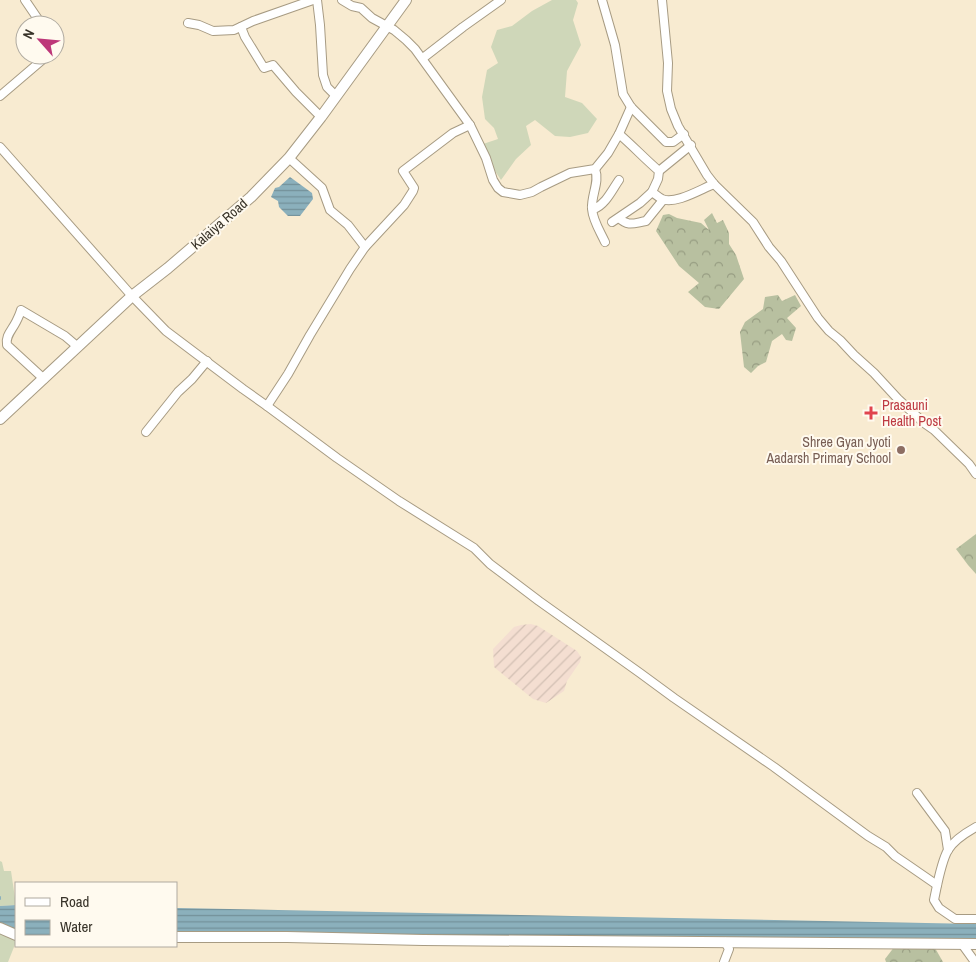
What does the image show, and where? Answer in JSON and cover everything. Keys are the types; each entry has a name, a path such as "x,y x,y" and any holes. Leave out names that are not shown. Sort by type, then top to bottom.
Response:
{"main road":[{"name":"Kalaiya Road","path":"0,419 132,296 238,209 289,158 406,0"},
{"path":"1,928 15,935"},
{"path":"178,937 976,944"}],"street":[{"path":"25,0 35,15"},
{"path":"188,23 213,31 234,30 253,21 315,0 320,25 323,75 327,87 336,96"},
{"path":"342,0 352,6 361,8 372,18 406,40 423,58 470,125 486,158 493,180 503,192 520,195 532,192 570,173 595,169 608,154 631,107"},
{"path":"423,58 501,0"},
{"path":"602,0 615,46 623,94 631,107 666,142 673,142 684,134"},
{"path":"662,0 668,62 667,91 671,109 678,126 707,175 753,222 769,247 782,261 818,318 829,331 874,373 898,399 969,464 976,474"},
{"path":"241,27 264,68 273,65 296,92 321,116"},
{"path":"0,96 36,65"},
{"path":"267,406 350,269 365,247 404,205 413,191 414,188 403,170 453,133 470,125"},
{"path":"619,134 659,171"},
{"path":"612,222 640,203 652,192 658,180 659,171 690,145"},
{"path":"0,147 132,296 166,331 337,458 399,501 474,548 490,564 554,612 938,885"},
{"path":"289,158 322,188 330,210 348,226 365,247"},
{"path":"595,169 597,180 593,193 592,207 594,220 605,242"},
{"path":"592,207 594,209 600,206 619,180"},
{"path":"652,192 663,200 670,200 687,196 714,184"},
{"path":"619,218 627,224 646,221 663,200"},
{"path":"44,379 7,345 6,340 21,310 65,336 78,346"},
{"path":"146,432 178,392 208,361"},
{"path":"917,793 945,831 948,850"},
{"path":"976,827 954,843 948,850 934,900 939,908 955,919 976,919"},
{"path":"724,962 729,950 725,942"},
{"path":"962,944 975,962"}],"shaded area":[{"path":"531,624 538,626 577,651 581,657 580,662 567,681 564,691 546,703 533,699 494,667 493,649 514,627"}],"green space":[{"path":"552,0 576,0 578,3 573,20 581,45 567,71 565,97 582,103 597,119 588,133 570,137 555,136 535,120 526,126 531,145 516,159 501,180 493,168 483,144 498,139 494,128 485,119 482,97 487,70 498,63 491,47 497,30 512,26 532,11"},
{"path":"712,213 717,223 723,220 729,233 729,244 736,255 744,279 719,309 705,307 688,292 699,283 679,266 656,231 663,215 669,214 677,218 701,223 709,230 704,220"},
{"path":"778,295 782,301 795,295 801,306 787,318 796,328 792,341 786,340 782,334 772,341 766,362 758,366 751,373 744,367 740,332 745,322 763,309 765,297"},
{"path":"976,534 976,574 956,549"},
{"path":"0,861 4,871 11,871 15,905 0,906"},
{"path":"0,932 15,937 15,944 8,962 0,962"},
{"path":"895,946 935,948 943,962 886,962 885,959"}],"water":[{"path":"290,177 312,193 313,199 300,216 288,216 279,207 278,201 271,197 275,188 279,187"},
{"path":"15,905 15,932 0,925 0,906"},
{"path":"178,908 976,924 976,939 758,940 735,937 178,934"}],"place":[{"name":"Prasauni Health Post","path":"871,413"},
{"name":"Shree Gyan Jyoti Aadarsh Primary School","path":"901,450"}]}
